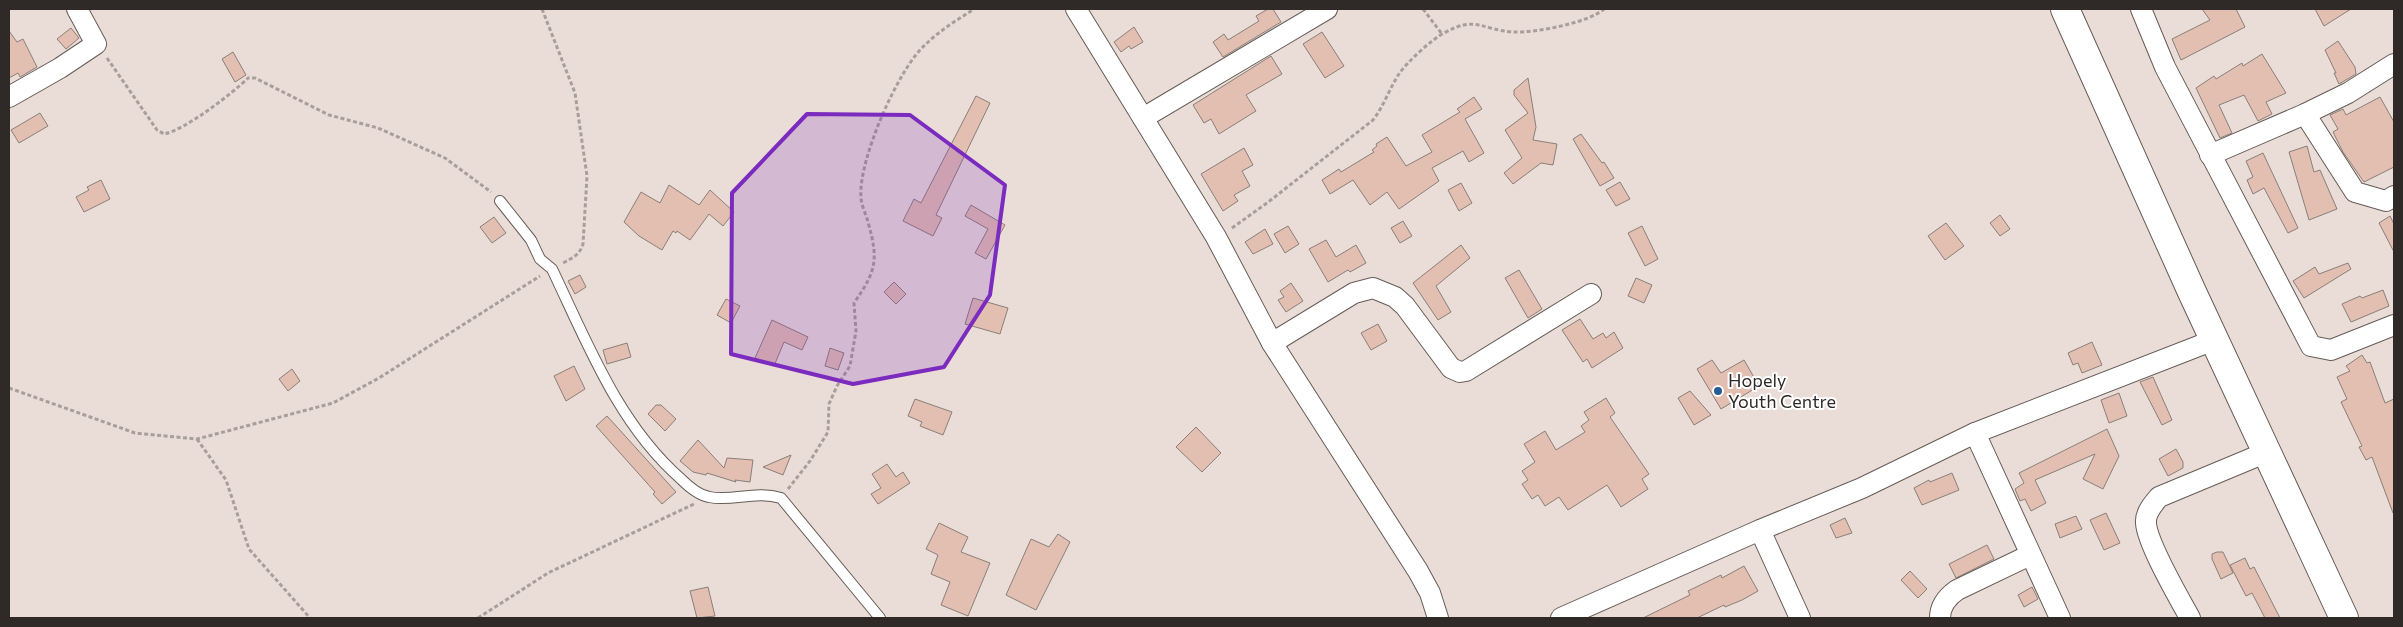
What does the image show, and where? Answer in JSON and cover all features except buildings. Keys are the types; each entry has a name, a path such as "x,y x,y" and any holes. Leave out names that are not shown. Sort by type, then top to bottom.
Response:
{"main road":[{"path":"2065,9 2214,340 2344,618"}],"street":[{"path":"9,97 60,68 96,44 77,9"},
{"path":"1076,9 1216,238 1272,343 1418,571 1430,593 1438,618"},
{"path":"1143,118 1328,9"},
{"path":"2141,9 2164,67 2311,346 2331,350 2394,325"},
{"path":"2210,155 2305,114 2348,93 2394,64"},
{"path":"2305,114 2355,192 2386,201 2394,196"},
{"path":"1272,343 1354,292 1373,288 1395,297 1405,306 1452,368 1460,372 1466,371 1591,294"},
{"path":"1568,617 1760,530 1862,488 1975,433 2214,340"},
{"path":"1975,433 2060,618"},
{"path":"2190,618 2149,537 2145,522 2149,510 2160,497 2267,452"},
{"path":"1760,530 1800,618"},
{"path":"1940,618 1944,603 1957,590 2030,555"}],"lane":[{"path":"500,201 530,240 540,259 552,269 608,385 659,458 695,491 708,497 766,493 781,498 880,618"}],"path":[{"path":"9,388 135,433 197,439 333,403 379,378 575,256 581,251 587,176 574,93 542,9"},
{"path":"781,498 810,461 828,432 829,404 850,366 856,331 854,303 870,279 876,251 861,198 862,172 884,109 897,84 923,46 974,9"},
{"path":"1423,9 1442,34"},
{"path":"1216,238 1267,203 1373,120 1383,106 1400,74 1442,34 1466,23 1510,32 1527,31 1590,18 1604,9"},
{"path":"96,44 160,132 170,133 232,94 248,78 255,78 328,115 374,127 445,158 468,173 500,201"},
{"path":"197,439 226,480 250,549 310,618"},
{"path":"478,618 548,573 708,497"}],"highlighted area":[{"path":"807,114 910,115 1005,185 990,295 944,367 853,384 731,354 732,193"}],"place":[{"name":"Hopely Youth Centre","path":"1718,391"}]}
